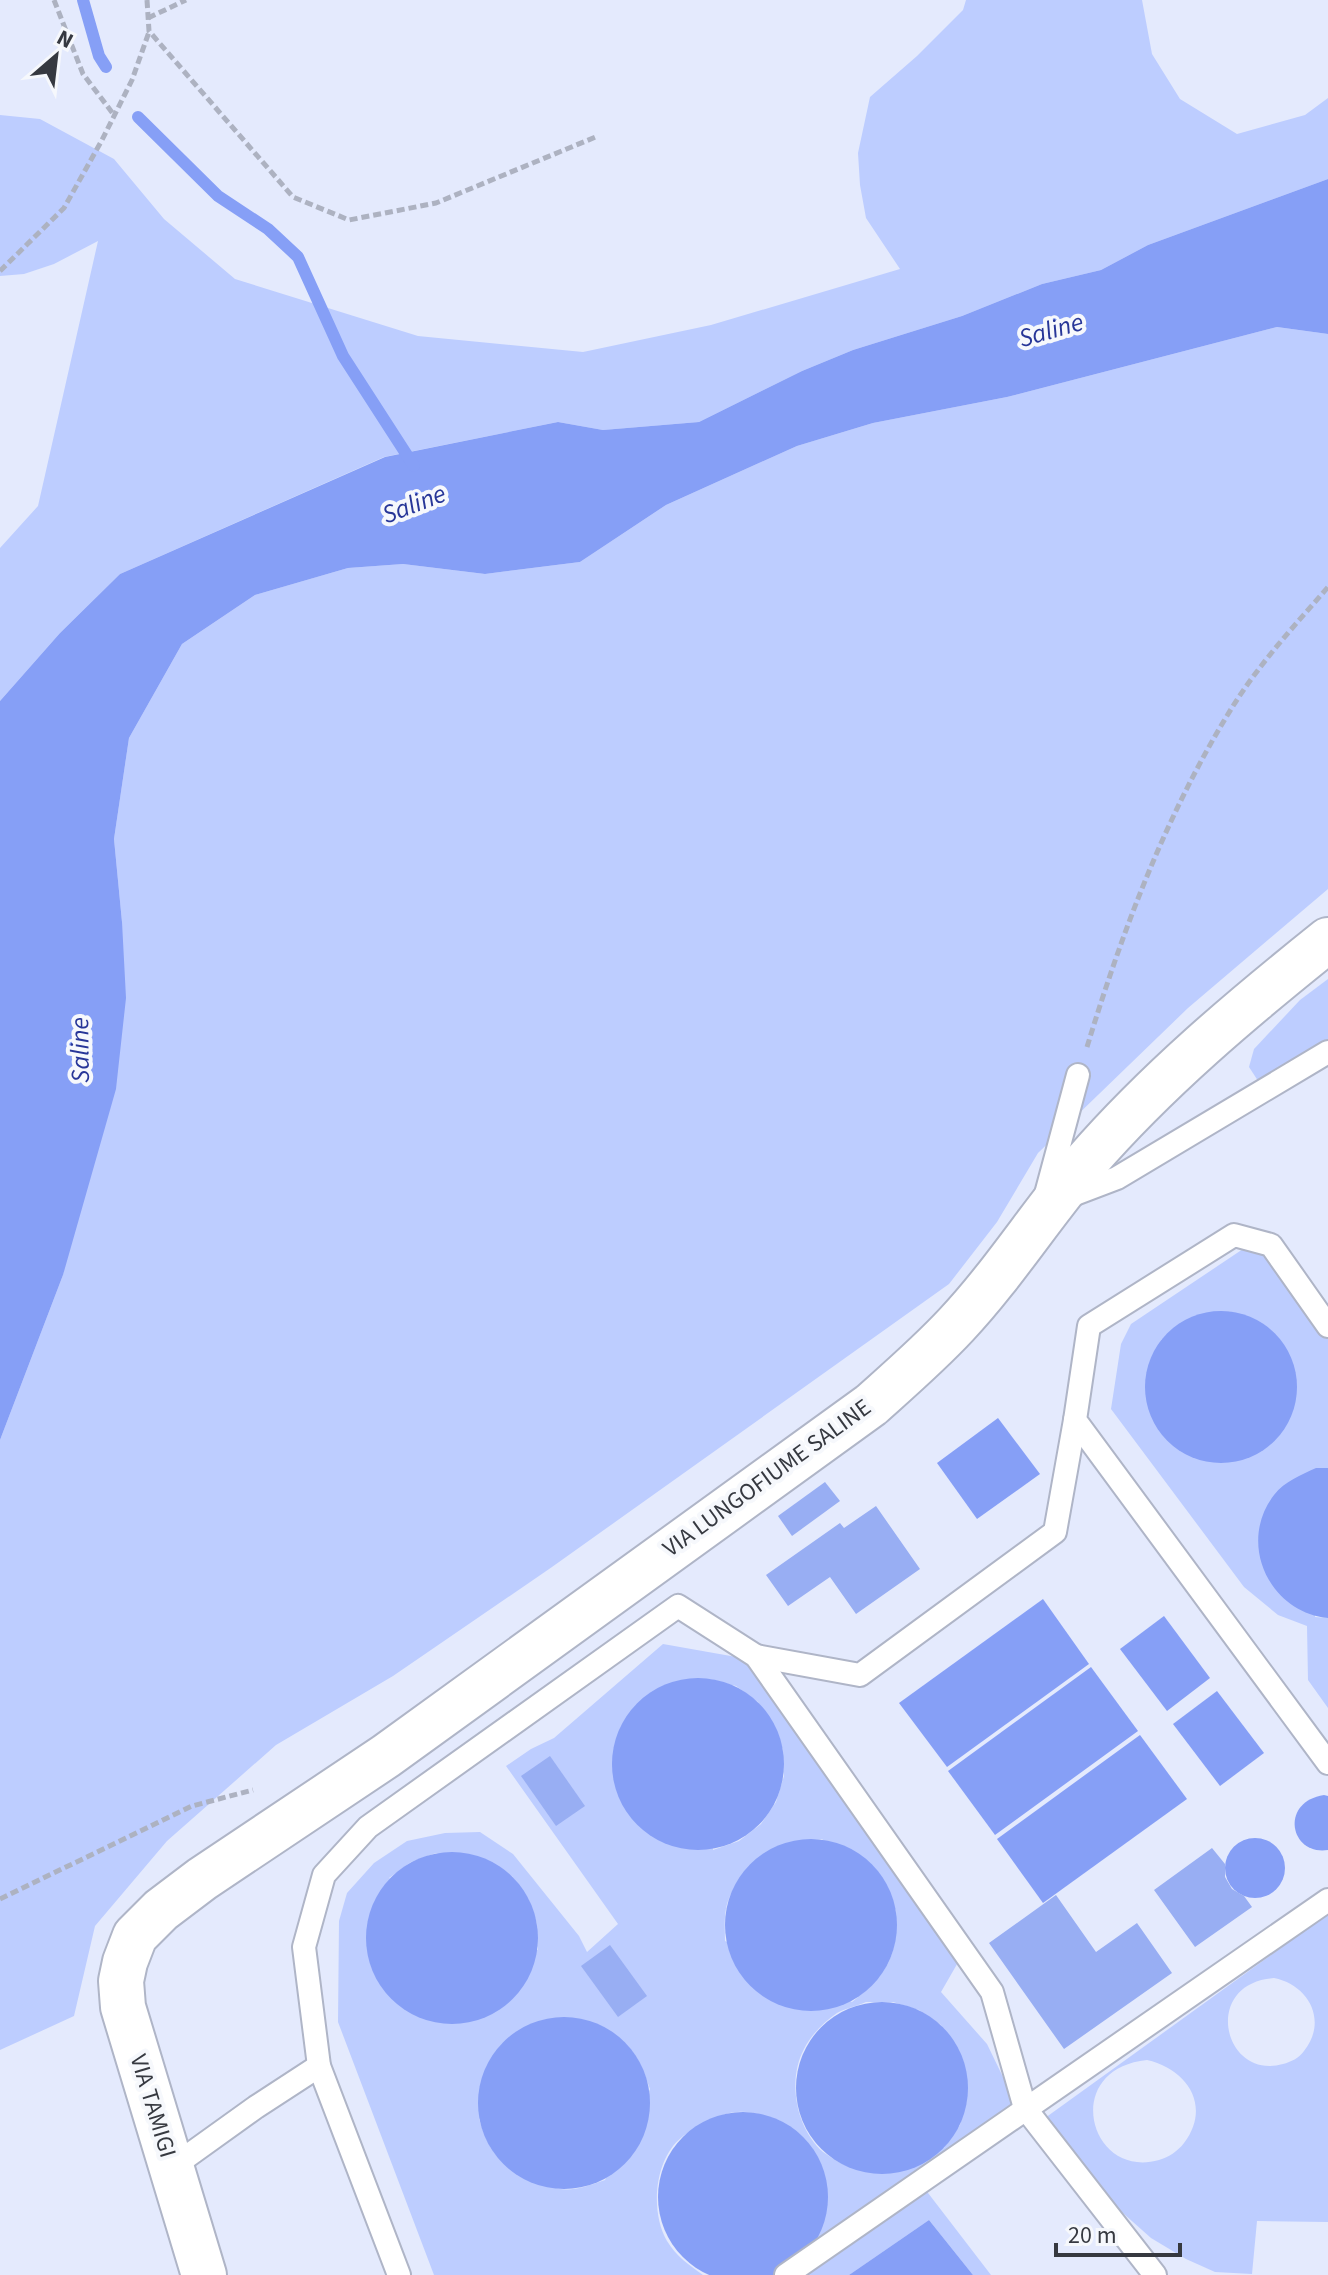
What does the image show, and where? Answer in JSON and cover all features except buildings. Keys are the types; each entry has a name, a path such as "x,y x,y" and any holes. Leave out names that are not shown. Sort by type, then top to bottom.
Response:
{"street":[{"name":"VIA LUNGOFIUME SALINE","path":"135,1936 161,1910 202,1879 386,1756 871,1405 956,1325 1086,1162 1141,1105 1278,980 1328,940"},
{"name":"VIA TAMIGI","path":"135,1936 121,1981 123,2007 204,2275"}],"lane":[{"path":"1046,1213 1117,1178 1328,1052"},
{"path":"1046,1213 1078,1075"},
{"path":"756,1656 860,1675 1055,1532 1089,1326 1234,1235 1271,1245 1328,1326"},
{"path":"1075,1420 1328,1763"},
{"path":"399,2275 319,2066 304,1947 324,1875 368,1827 678,1606 756,1656 992,1992 1025,2108 1155,2275"},
{"path":"786,2275 1328,1900"},
{"path":"171,2168 319,2066"}],"path":[{"path":"54,0 83,74 114,115"},
{"path":"0,271 64,208 132,80 149,31 147,0"},
{"path":"148,18 186,0"},
{"path":"149,31 293,197 349,220 436,203 598,136"},
{"path":"1078,1075 1142,886 1185,791 1234,705 1278,645 1328,587"},
{"path":"0,1899 192,1806 267,1787"}],"shaded area":[{"path":"966,0 1142,0 1152,54 1180,99 1237,134 1305,115 1328,98 1328,179 1148,245 1101,270 1042,284 962,316 853,350 802,371 699,422 603,430 558,422 384,457 120,574 60,633 0,701 0,548 38,506 98,241 54,264 24,274 0,276 0,115 40,119 114,159 164,219 235,279 418,336 583,352 711,325 900,269 866,218 860,185 858,153 870,97 963,10"},
{"path":"1277,327 1328,334 1328,889 1188,1008 1038,1153 997,1222 949,1284 552,1567 393,1676 276,1745 167,1841 95,1926 74,2016 0,2050 0,1440 63,1275 122,922 114,839 129,738 182,644 255,595 348,568 403,564 485,574 580,562 666,505 797,446 873,423 1007,397"},
{"path":"1328,979 1328,1045 1262,1087 1249,1067 1254,1049 1300,1000"},
{"path":"1249,1245 1265,1250 1328,1338 1328,1468 1316,1468 1315,1617 1328,1618 1328,1708 1308,1680 1307,1626 1278,1615 1244,1587 1111,1409 1121,1344 1131,1324","holes":["1228,1311 1256,1321 1275,1335 1288,1352 1161,1340 1184,1322 1208,1313"]},
{"path":"663,1644 742,1658 964,1952 941,1992 987,2044 1017,2106 915,2176 991,2275 973,2275 929,2220 849,2275 783,2275 780,2121 740,2112 716,2118 682,2137 665,2158 660,2172 658,2216 667,2241 674,2251 703,2275 434,2275 338,2022 339,1921 347,1893 374,1863 407,1841 445,1833 480,1832 513,1854 579,1936 587,1952 618,1924 506,1766 554,1738","holes":["710,1679 736,1686 758,1702 783,1749 784,1776 776,1802 761,1824 739,1841 713,1850","822,1839 896,1910 895,1940 888,1963 874,1982 852,2002 725,1941 728,1902 735,1887 774,1849","436,1853 512,1876 528,1898 537,1923 538,1950 389,1878 411,1862","866,2002 893,2002 919,2010 941,2025 967,2100 960,2125 944,2148 844,2165 823,2152 814,2142 806,2130 797,2104 796,2075 804,2049 814,2034 840,2011","602,2026 633,2052 650,2089 605,2180 583,2187 558,2189 517,2171 501,2161 491,2148 479,2119"]},
{"path":"1328,1914 1328,2222 1257,2221 1252,2274 1215,2272 1151,2238 1115,2206 1045,2118","holes":["1274,1978 1297,1988 1305,1996 1311,2006 1314,2028 1311,2040 1297,2058 1283,2064 1262,2065 1246,2058 1235,2046 1229,2029 1229,2012 1236,1996 1251,1984","1147,2060 1184,2080 1191,2091 1196,2116 1192,2129 1176,2151 1159,2160 1135,2162 1115,2154 1102,2140 1094,2121 1094,2101 1102,2082 1120,2068"]}],"water":[{"name":"Saline","path":"1328,179 1328,334 1277,327 1007,397 873,423 797,446 666,505 580,562 485,574 403,564 348,568 255,595 182,644 129,738 114,839 126,998 116,1089 63,1275 0,1440 0,701 60,633 120,574 385,457 558,422 603,430 699,422 802,371 853,350 962,316 1042,284 1101,270 1148,245"},
{"path":"1221,1311 1250,1317 1275,1333 1291,1358 1297,1387 1291,1416 1275,1441 1250,1457 1221,1463 1192,1457 1167,1441 1151,1416 1145,1387 1151,1358 1167,1333 1192,1317"},
{"path":"998,1418 1040,1474 977,1519 937,1463"},
{"path":"1316,1468 1328,1468 1328,1618 1307,1613 1289,1603 1275,1589 1259,1553 1263,1514 1274,1495 1288,1482"},
{"path":"1043,1599 1089,1664 947,1767 899,1703"},
{"path":"1164,1616 1210,1678 1167,1711 1120,1649"},
{"path":"1091,1667 1138,1731 995,1835 948,1771"},
{"path":"698,1678 731,1684 759,1703 778,1731 784,1764 778,1797 759,1825 731,1844 698,1850 665,1844 637,1825 618,1797 612,1764 618,1731 637,1703 665,1684"},
{"path":"1217,1691 1264,1753 1220,1786 1173,1724"},
{"path":"1140,1735 1187,1799 1043,1903 997,1839"},
{"path":"1328,1796 1328,1850 1315,1850 1298,1837 1295,1817 1300,1807"},
{"path":"1255,1838 1267,1840 1276,1847 1283,1856 1283,1880 1276,1889 1267,1896 1255,1898 1243,1896 1234,1889 1227,1880 1225,1868 1227,1856 1234,1847 1243,1840"},
{"path":"811,1839 844,1846 872,1864 890,1892 897,1925 890,1958 872,1986 844,2004 811,2011 778,2004 750,1986 732,1958 725,1925 732,1892 750,1864 778,1846"},
{"path":"452,1852 485,1859 513,1877 531,1905 538,1938 531,1971 513,1999 485,2017 452,2024 419,2017 391,1999 373,1971 366,1938 373,1905 391,1877 419,1859"},
{"path":"882,2002 915,2009 943,2027 961,2055 968,2088 961,2121 943,2149 915,2167 882,2174 849,2167 821,2149 803,2121 796,2088 803,2055 821,2027 849,2009"},
{"path":"564,2017 597,2024 625,2042 643,2070 650,2103 643,2136 625,2164 597,2182 564,2189 531,2182 503,2164 485,2136 478,2103 485,2070 503,2042 531,2024"},
{"path":"743,2112 776,2118 803,2137 822,2164 828,2197 822,2230 803,2257 776,2276 743,2282 710,2276 683,2257 664,2230 658,2197 664,2164 683,2137 710,2118"},
{"path":"929,2220 973,2275 849,2275"}],"waterway":[{"path":"83,0 99,56 106,67"},
{"path":"138,117 218,196 268,229 298,257 343,356 414,466"}]}
